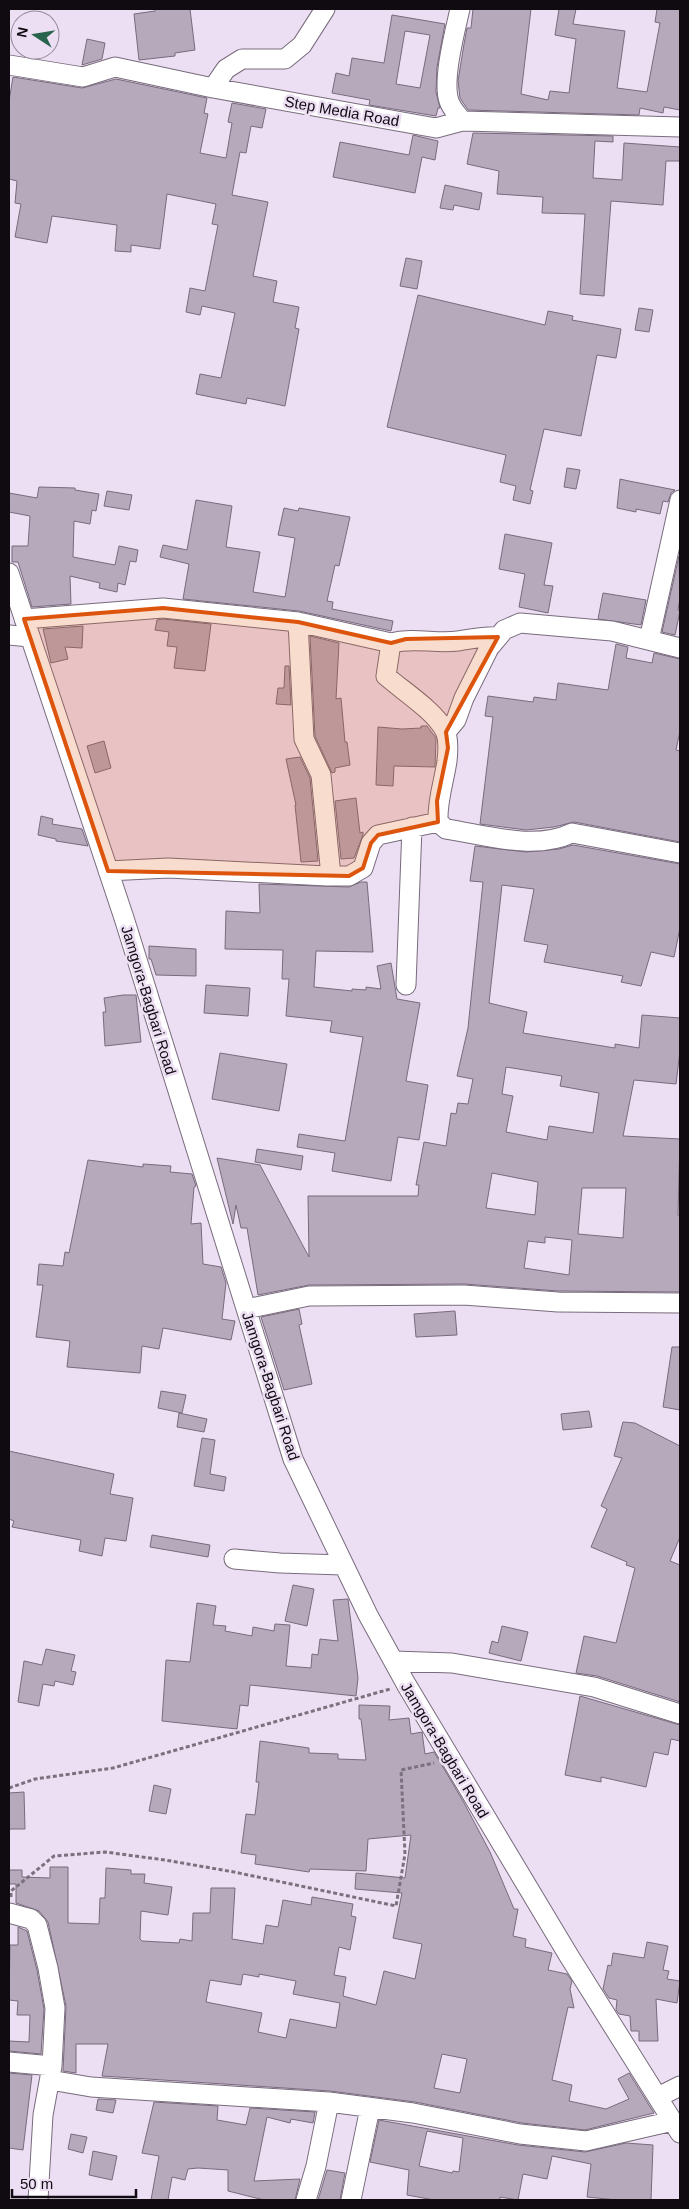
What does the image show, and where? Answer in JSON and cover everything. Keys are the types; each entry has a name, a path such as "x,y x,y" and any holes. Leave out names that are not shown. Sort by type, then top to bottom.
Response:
{"street":[{"path":"213,88 226,69 242,59 285,59 302,45 325,9"},
{"path":"460,9 449,67 448,86 449,101 462,121"},
{"name":"Step Media Road","path":"9,65 83,77 115,67 213,88 436,128 462,121 680,127"},
{"path":"649,640 680,500"},
{"name":"Jamgora-Bagbari Road","path":"9,577 108,871 293,1459 343,1565 449,1760 677,2127"},
{"path":"24,619 163,608 298,622 391,643 406,639 458,641 480,636 498,637"},
{"path":"298,622 304,739 321,775 331,876"},
{"path":"446,732 456,720 479,665 498,637 504,630 520,623 612,631 680,648"},
{"path":"9,635 30,637"},
{"path":"391,643 386,676 438,721 446,732 448,748 438,802 438,822 446,829 525,842 560,838 572,833 680,853"},
{"path":"108,871 168,868 349,876 363,868 371,843 378,835 438,822"},
{"path":"406,985 412,827"},
{"path":"246,1309 309,1296 464,1295 558,1302 680,1303"},
{"path":"234,1559 343,1565"},
{"path":"394,1661 452,1664 594,1687 680,1714"},
{"path":"11,1913 31,1919 37,1925 55,2008 51,2073 43,2115 38,2200"},
{"path":"9,2062 51,2073 91,2087 329,2102 412,2113 520,2134 586,2141 677,2127"},
{"path":"658,2097 680,2086"},
{"path":"306,2200 316,2166 329,2102"},
{"path":"352,2200 370,2108"}],"path":[{"path":"9,1788 35,1779 114,1768 406,1684"},
{"path":"11,1913 11,1891 54,1856 105,1852 234,1872 396,1906 405,1854 401,1770 449,1760"}],"highlighted area":[{"path":"163,608 298,622 391,643 406,639 498,637 446,732 448,748 437,801 438,822 378,835 371,843 363,868 349,876 108,871 24,619"}],"building":[{"path":"155,9 190,9 195,50 175,53 175,56 139,60 134,14 155,11"},
{"path":"473,9 531,9 521,94 548,100 550,91 569,93 576,39 555,35 559,9 576,9 573,24 625,31 617,88 647,92 660,23 655,22 657,9 680,9 680,110 664,107 663,113 640,108 639,115 468,110 460,98 458,81 467,28 471,28"},
{"path":"392,15 445,24 437,67 436,92 440,108 438,108 436,116 369,105 370,100 332,93 336,73 349,76 352,58 384,63","holes":["405,31 430,35 420,88 396,84"]},
{"path":"87,39 105,43 102,59 82,65"},
{"path":"13,77 82,88 116,79 207,98 204,113 208,114 200,153 226,158 232,123 228,122 232,103 266,109 262,128 251,126 246,153 240,152 232,195 268,202 253,276 277,281 273,302 299,307 295,328 299,329 285,406 247,398 246,404 196,394 200,374 221,378 235,313 202,306 200,315 186,312 190,288 205,291 218,225 212,224 216,204 167,194 160,249 131,245 131,252 115,251 117,225 52,216 47,243 15,237 21,204 15,203 17,181 9,179 9,101"},
{"path":"473,133 613,136 613,142 595,141 593,178 622,180 624,143 680,147 680,161 666,161 663,205 611,201 604,296 580,294 585,214 542,213 543,197 497,194 499,171 467,164"},
{"path":"413,135 438,141 435,160 422,157 415,193 333,177 340,142 409,155"},
{"path":"445,185 482,193 479,210 454,205 453,210 440,208"},
{"path":"406,258 422,261 417,289 400,286"},
{"path":"418,295 545,325 548,311 573,316 572,320 621,329 616,358 597,355 581,436 544,429 530,490 533,491 530,504 513,500 516,486 500,482 506,455 387,427"},
{"path":"639,308 653,310 649,332 635,330"},
{"path":"567,468 580,470 576,489 564,487"},
{"path":"620,479 675,490 671,493 668,502 663,501 660,514 636,509 636,512 617,508"},
{"path":"39,487 75,488 75,490 99,494 96,511 92,510 90,524 74,521 73,557 115,565 119,546 138,550 136,562 130,561 125,585 118,583 117,592 99,588 100,583 70,576 71,604 32,607 18,562 12,562 12,546 28,546 30,516 9,512 9,493 37,498"},
{"path":"107,491 132,495 129,510 104,506"},
{"path":"196,500 232,506 226,547 260,552 253,592 285,597 295,538 278,535 284,508 298,511 299,508 350,517 339,566 335,565 327,601 333,602 332,609 393,621 391,631 299,611 183,599 189,564 160,557 163,545 187,550"},
{"path":"505,534 552,543 544,585 553,586 548,613 519,607 525,574 499,569"},
{"path":"679,556 680,598 678,610 680,611 675,635 662,632"},
{"path":"603,593 646,600 641,625 598,619"},
{"path":"157,620 211,624 205,671 174,668 177,647 167,646 169,632 155,630"},
{"path":"83,626 82,648 65,647 68,659 51,663 43,629"},
{"path":"310,636 339,643 336,699 341,698 345,742 347,742 350,765 335,768 335,772 332,773 315,736"},
{"path":"616,644 628,647 626,658 652,663 654,653 680,659 680,731 676,750 680,751 680,842 574,822 554,827 526,830 480,824 493,717 485,716 488,696 533,702 534,697 556,700 558,683 608,690"},
{"path":"285,666 289,666 291,705 276,704 278,688 284,688"},
{"path":"421,726 427,726 436,738 435,767 394,766 393,786 376,785 378,727 402,729 421,728"},
{"path":"104,741 111,768 95,773 87,746"},
{"path":"300,757 310,778 318,861 301,862 296,805 286,759"},
{"path":"356,798 360,833 363,832 363,835 354,858 341,859 335,801"},
{"path":"41,816 53,819 52,824 82,829 88,846 56,841 56,839 38,835"},
{"path":"573,845 680,864 680,928 674,957 651,952 641,986 621,982 623,976 544,962 548,945 524,941 534,889 502,885 489,1003 527,1012 523,1033 615,1048 615,1044 639,1048 642,1015 680,1018 680,1051 676,1084 634,1080 623,1136 680,1139 678,1215 680,1215 680,1292 558,1291 464,1284 309,1285 258,1295 247,1228 241,1228 236,1205 233,1224 217,1158 260,1165 309,1257 308,1196 418,1196 419,1185 416,1185 424,1142 446,1146 451,1113 456,1114 458,1103 468,1104 473,1079 457,1076 468,1028 483,882 470,881 475,846 526,852 559,849","holes":["506,1067 562,1076 560,1086 599,1093 593,1133 549,1126 547,1140 506,1132 513,1096 502,1094","492,1173 538,1182 535,1215 486,1208","582,1188 626,1188 623,1238 578,1234","545,1237 572,1240 569,1275 524,1268 528,1241 545,1243"]},
{"path":"361,882 367,882 373,952 316,951 314,987 352,991 352,989 366,990 366,987 381,989 377,966 391,963 397,999 420,1003 406,1081 428,1085 419,1140 398,1137 391,1181 332,1171 335,1153 297,1147 299,1134 345,1141 363,1037 330,1032 332,1021 286,1016 289,979 282,979 283,950 225,949 226,911 260,913 259,884 349,887"},
{"path":"149,946 196,949 196,976 156,975 151,959 149,959"},
{"path":"206,985 250,988 248,1016 204,1013"},
{"path":"136,995 141,1042 105,1046 103,1012 106,1012 104,998"},
{"path":"220,1053 287,1064 279,1111 212,1099"},
{"path":"257,1149 303,1156 301,1170 255,1162"},
{"path":"88,1160 143,1167 143,1164 171,1166 170,1172 192,1174 196,1186 194,1187 191,1224 201,1223 203,1264 221,1267 226,1283 222,1319 235,1321 231,1340 163,1328 159,1349 142,1346 140,1373 67,1367 70,1341 36,1337 43,1285 37,1285 39,1264 63,1266 65,1252 69,1253"},
{"path":"299,1309 302,1324 299,1325 312,1384 284,1390 261,1317"},
{"path":"455,1311 457,1335 416,1337 414,1314"},
{"path":"672,1347 680,1347 680,1410 663,1407"},
{"path":"161,1391 186,1395 182,1413 158,1408"},
{"path":"589,1411 592,1427 563,1430 561,1414"},
{"path":"179,1413 207,1419 204,1432 177,1427"},
{"path":"623,1422 635,1423 680,1446 680,1537 670,1561 680,1565 680,1702 597,1676 576,1673 584,1636 616,1643 635,1568 626,1565 627,1562 591,1547 607,1509 601,1506 622,1458 614,1456"},
{"path":"202,1438 215,1440 210,1474 226,1477 224,1491 194,1486"},
{"path":"9,1451 114,1474 110,1494 133,1498 126,1541 105,1538 102,1556 79,1551 81,1540 12,1527 14,1521 9,1519"},
{"path":"152,1535 210,1545 208,1557 150,1547"},
{"path":"293,1585 314,1589 307,1626 285,1621"},
{"path":"348,1599 358,1678 356,1696 250,1685 248,1706 240,1705 237,1729 162,1721 166,1660 190,1662 197,1603 216,1606 213,1625 226,1626 225,1631 252,1636 253,1627 274,1631 275,1624 290,1625 286,1666 311,1668 312,1654 318,1655 320,1639 338,1641 333,1600"},
{"path":"502,1626 528,1632 521,1661 489,1653 492,1641 498,1643"},
{"path":"46,1649 75,1655 71,1671 76,1672 73,1685 55,1681 54,1686 43,1684 39,1706 18,1702 24,1661 42,1665"},
{"path":"580,1696 680,1725 680,1741 671,1739 668,1755 654,1752 646,1787 601,1777 601,1782 565,1775"},
{"path":"359,1705 390,1706 389,1720 409,1718 411,1734 422,1732 425,1754 434,1752 490,1852 514,1909 518,1909 513,1936 526,1939 525,1947 552,1953 548,1970 567,1974 572,1981 570,1989 574,2008 568,2007 552,2080 572,2085 569,2101 606,2109 629,2099 618,2079 629,2073 654,2113 585,2130 522,2123 415,2102 330,2091 102,2076 108,2044 76,2044 76,2073 63,2071 66,2006 48,1922 39,1911 16,1903 16,1884 9,1884 9,1870 22,1870 22,1877 50,1878 50,1867 68,1867 68,1923 99,1924 100,1898 105,1898 106,1868 131,1870 131,1874 145,1874 144,1883 172,1887 168,1915 141,1911 140,1939 142,1941 179,1943 180,1939 192,1941 193,1913 210,1913 211,1888 235,1888 232,1939 263,1944 266,1925 278,1927 283,1900 311,1905 312,1897 353,1904 351,1916 356,1917 350,1950 339,1947 334,1975 346,1977 343,1996 376,2005 384,1971 415,1979 422,1944 393,1938 402,1893 355,1889 356,1873 405,1878 411,1835 368,1839 366,1871 310,1869 309,1872 255,1864 256,1855 241,1853 246,1814 255,1815 259,1782 256,1782 260,1741 309,1748 309,1753 338,1754 338,1759 366,1760 361,1719 359,1719","holes":["243,1974 259,1977 259,1974 296,1981 293,1994 340,2003 336,2028 290,2019 286,2038 258,2032 262,2013 206,2002 210,1980 241,1985","442,2054 467,2059 460,2093 434,2088"]},
{"path":"154,1785 171,1789 166,1814 149,1811"},
{"path":"24,1792 25,1829 9,1829 9,1793"},
{"path":"18,1927 27,1931 37,1970 44,2009 41,2054 9,2051 9,2041 29,2042 30,2015 17,2015 18,2001 9,2000 10,1945 18,1945"},
{"path":"647,1942 668,1946 663,1970 669,1971 667,1979 680,1981 677,2003 656,1999 658,2041 639,2041 639,2031 631,2031 630,2016 619,2014 616,2010 617,2000 609,1998 603,1989 608,1965 611,1966 613,1953 644,1958"},
{"path":"9,2073 32,2075 23,2150 9,2148"},
{"path":"98,2099 116,2100 113,2113 96,2110"},
{"path":"154,2102 218,2106 217,2120 246,2125 250,2108 315,2112 313,2123 291,2119 290,2123 267,2117 254,2181 300,2179 295,2200 264,2200 228,2191 228,2170 198,2168 188,2169 185,2180 172,2177 168,2200 151,2200 159,2156 142,2153"},
{"path":"379,2120 518,2145 585,2152 626,2143 653,2145 651,2200 617,2200 587,2197 591,2164 552,2156 547,2179 523,2174 518,2200 500,2197 500,2200 434,2200 407,2195 409,2170 370,2162","holes":["427,2131 463,2138 459,2172 453,2171 452,2173 419,2166"]},
{"path":"71,2134 87,2137 83,2153 68,2149"},
{"path":"93,2151 117,2156 112,2180 89,2175"},
{"path":"327,2170 345,2173 340,2200 318,2200"}]}
